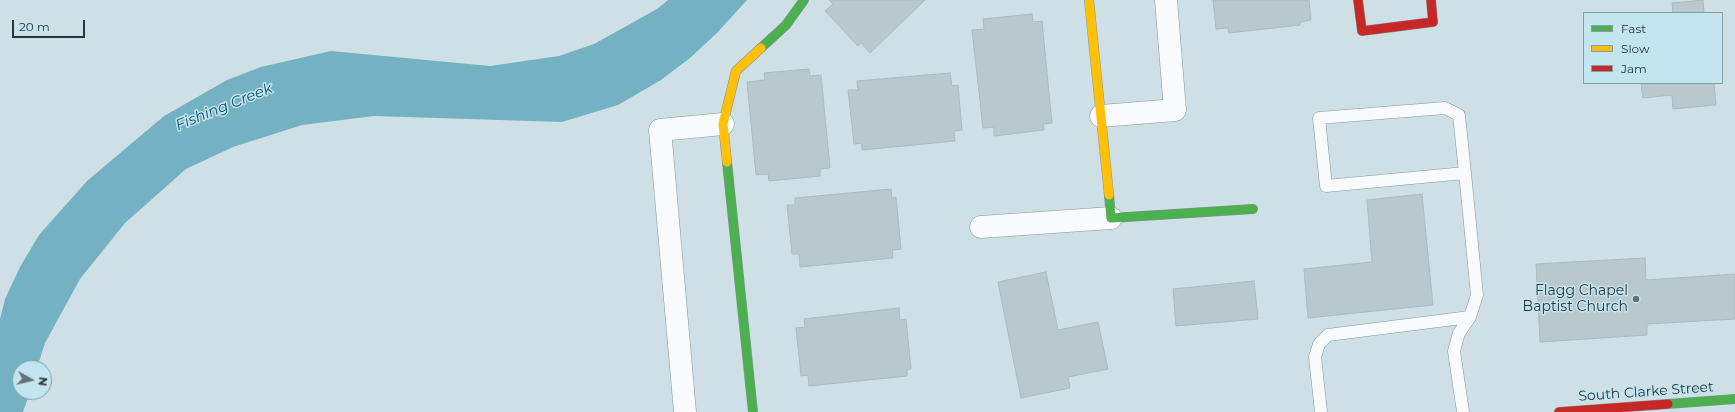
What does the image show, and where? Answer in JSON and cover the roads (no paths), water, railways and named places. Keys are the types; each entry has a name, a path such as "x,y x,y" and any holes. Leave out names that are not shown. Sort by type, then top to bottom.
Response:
{"street":[{"path":"753,412 723,124 736,71 786,25 804,0"},
{"path":"1089,0 1111,218"},
{"path":"1101,116 1174,110 1166,0"},
{"path":"1358,0 1362,31 1433,22 1431,0"},
{"path":"684,412 660,130 723,124"},
{"path":"981,227 1253,209"},
{"name":"South Clarke Street","path":"1558,412 1735,399"}],"lane":[{"path":"1463,412 1454,351 1459,333 1470,317 1477,295 1465,174 1459,115 1445,108 1319,118 1326,186 1465,174"},
{"path":"1321,412 1315,357 1319,344 1328,335 1470,317"}],"water":[{"name":"Fishing Creek","path":"668,0 747,0 717,33 690,58 661,80 618,105 562,122 374,116 302,125 233,147 186,169 125,223 80,279 45,343 40,360 12,360 12,400 27,400 23,412 0,412 0,319 5,299 20,267 39,235 87,181 164,116 227,80 261,67 331,51 490,66 559,56 594,44 657,9"}],"place":[{"name":"Flagg Chapel Baptist Church","path":"1636,299"}]}
